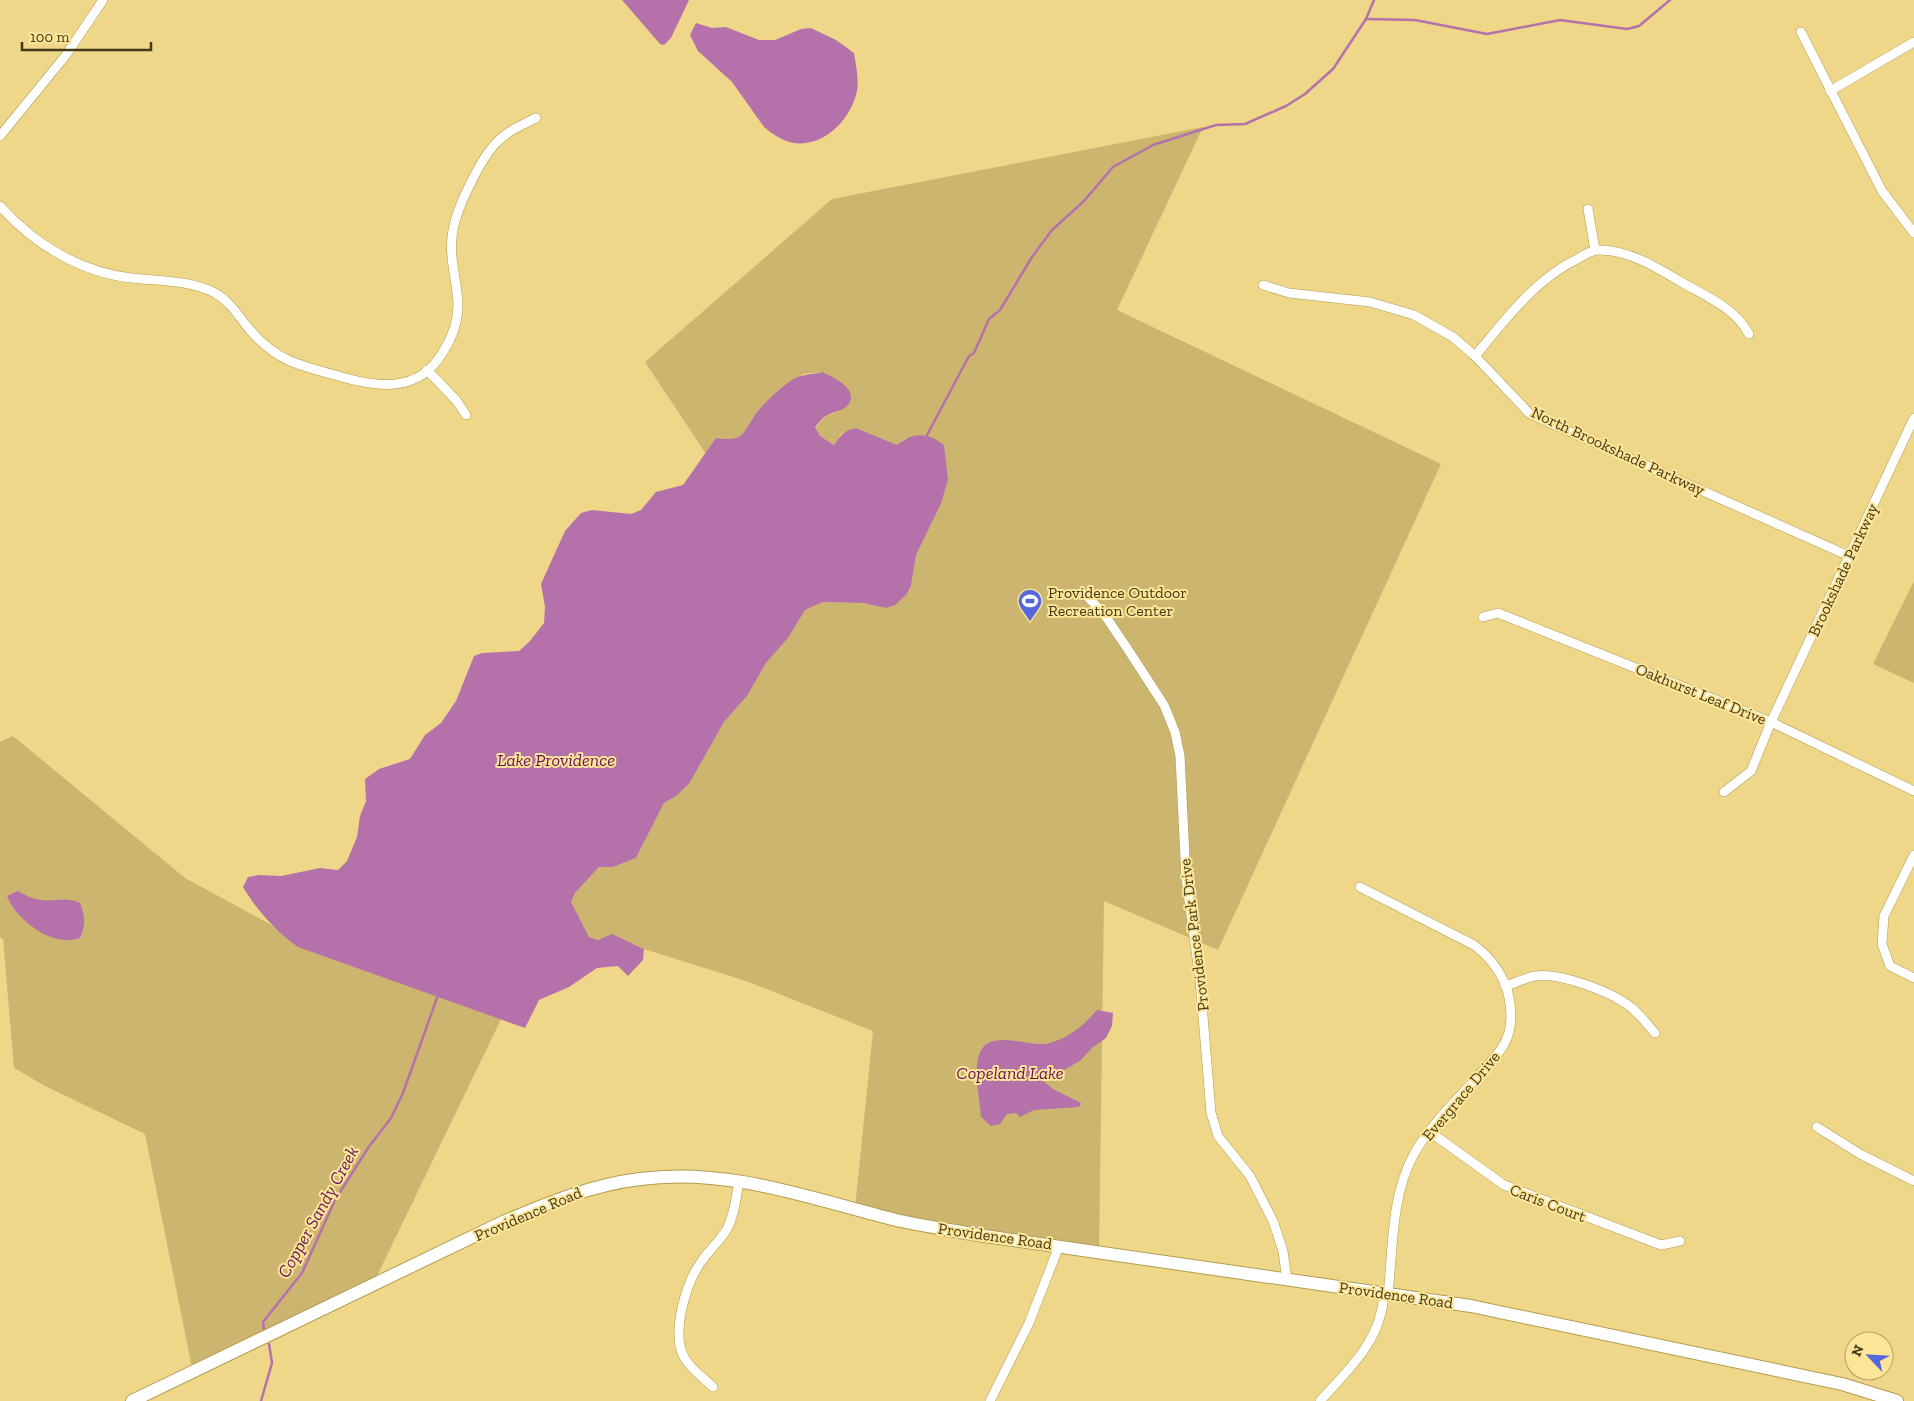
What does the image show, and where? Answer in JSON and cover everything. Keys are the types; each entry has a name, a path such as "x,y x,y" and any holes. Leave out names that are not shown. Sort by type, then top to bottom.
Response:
{"street":[{"path":"0,136 66,55 102,0"},
{"path":"1801,32 1882,192 1914,233"},
{"path":"1830,91 1914,42"},
{"path":"0,206 15,223 46,246 79,264 116,276 194,286 218,295 228,303 258,339 290,360 374,385 399,384 427,370 441,356 448,345 456,321 458,304 451,242 456,217 462,202 488,153 496,143 506,134 536,118"},
{"path":"1588,209 1595,250"},
{"path":"1475,356 1531,291 1562,266 1595,250 1622,254 1649,263 1723,306 1741,319 1749,334"},
{"name":"North Brookshade Parkway","path":"1263,285 1289,293 1370,302 1414,315 1453,337 1475,356 1530,414 1849,556"},
{"path":"427,370 456,400 466,414"},
{"name":"Brookshade Parkway","path":"1724,792 1751,771 1771,722 1914,418"},
{"name":"Providence Park Drive","path":"1088,597 1106,616 1128,648 1164,706 1175,732 1180,756 1186,878 1200,980 1211,1114 1218,1136 1250,1176 1273,1221 1283,1251 1287,1280"},
{"name":"Oakhurst Leaf Drive","path":"1483,617 1498,613 1771,722 1914,790"},
{"path":"1914,855 1884,916 1882,944 1890,966 1914,978"},
{"name":"Evergrace Drive","path":"1320,1401 1352,1368 1379,1322 1386,1294 1400,1187 1412,1156 1430,1132 1497,1054 1507,1038 1510,1020 1510,1000 1501,973 1485,953 1474,945 1360,887"},
{"path":"1505,986 1534,976 1548,975 1565,978 1631,1007 1655,1033"},
{"path":"1817,1127 1860,1154 1914,1182"},
{"name":"Caris Court","path":"1430,1132 1504,1185 1661,1245 1680,1241"},
{"name":"Providence Road","path":"132,1401 503,1222 560,1198 609,1184 640,1178 702,1176 739,1180 926,1226 1386,1294 1549,1321 1842,1384 1897,1401"},
{"path":"713,1387 683,1356 680,1348 683,1299 685,1291 700,1263 719,1241 733,1216 739,1180"},
{"path":"990,1401 1029,1323 1059,1246"}],"shaded area":[{"path":"1203,127 1117,310 1441,464 1218,950 1104,901 1099,1253 855,1208 873,1031 746,981 644,949 631,943 589,937 570,902 575,893 599,867 613,867 636,858 664,803 676,796 689,784 724,722 747,696 766,663 788,638 805,610 823,602 863,603 886,608 911,586 916,555 941,504 948,480 905,438 897,445 856,428 841,434 834,445 820,436 815,428 826,416 840,411 822,372 803,374 755,416 741,436 732,439 716,438 706,454 645,362 832,199"},
{"path":"1914,581 1914,683 1873,664"},
{"path":"13,736 185,878 299,940 415,988 506,1009 376,1278 193,1373 145,1134 45,1086 14,1068 3,939 0,937 0,742"}],"water":[{"path":"622,0 689,0 671,38 664,45 660,44"},
{"path":"696,23 712,28 726,27 759,40 775,40 801,29 811,28 836,40 854,53 857,72 857,91 854,101 843,121 826,136 805,143 794,143 778,137 764,127 732,82 698,51 690,35"},
{"name":"Lake Providence","path":"822,372 844,384 851,394 851,399 846,407 829,414 815,427 820,436 834,445 848,430 856,428 897,445 909,438 920,435 938,441 944,445 948,480 941,504 916,555 911,586 906,595 895,605 886,608 863,603 823,602 805,610 788,638 766,663 747,696 724,722 689,784 676,796 664,803 636,858 613,867 599,867 575,893 571,902 589,937 598,940 612,934 644,949 643,960 628,976 618,966 597,968 569,987 539,1000 525,1028 298,947 275,928 254,904 243,887 248,877 259,875 281,876 320,868 338,870 347,861 357,837 360,816 366,801 365,779 379,769 410,759 425,735 441,723 456,701 474,656 482,653 519,651 530,641 544,623 545,607 541,584 565,531 581,513 592,510 631,514 641,510 656,492 683,485 716,438 732,439 741,436 762,406 785,385 797,377"},
{"path":"18,891 38,899 70,900 80,903 84,920 80,938 70,940 48,936 27,923 19,915 7,896"},
{"name":"Copeland Lake","path":"1097,1010 1113,1013 1112,1026 1106,1038 1092,1048 1081,1060 1054,1076 1042,1080 1053,1089 1081,1103 1079,1107 1034,1110 1020,1117 1016,1113 1007,1114 1000,1124 991,1126 981,1117 977,1086 977,1062 984,1046 1000,1040 1050,1043 1064,1038 1076,1030"}],"waterway":[{"name":"Copper Sandy Creek","path":"927,435 969,356 974,353 989,319 1000,310 1032,257 1052,230 1084,201 1113,167 1153,145 1216,125 1245,124 1286,106 1305,94 1333,69 1366,19 1374,0"},
{"path":"1366,19 1415,20 1487,34 1560,20 1627,29 1639,26 1670,0"},
{"name":"Copper Sandy Creek","path":"264,1329 263,1322 302,1273 335,1200 368,1148 391,1118 403,1093 438,995"},
{"name":"Copper Sandy Creek","path":"261,1401 272,1363 269,1344"}],"place":[{"name":"Providence Outdoor Recreation Center","path":"1030,622"}]}
